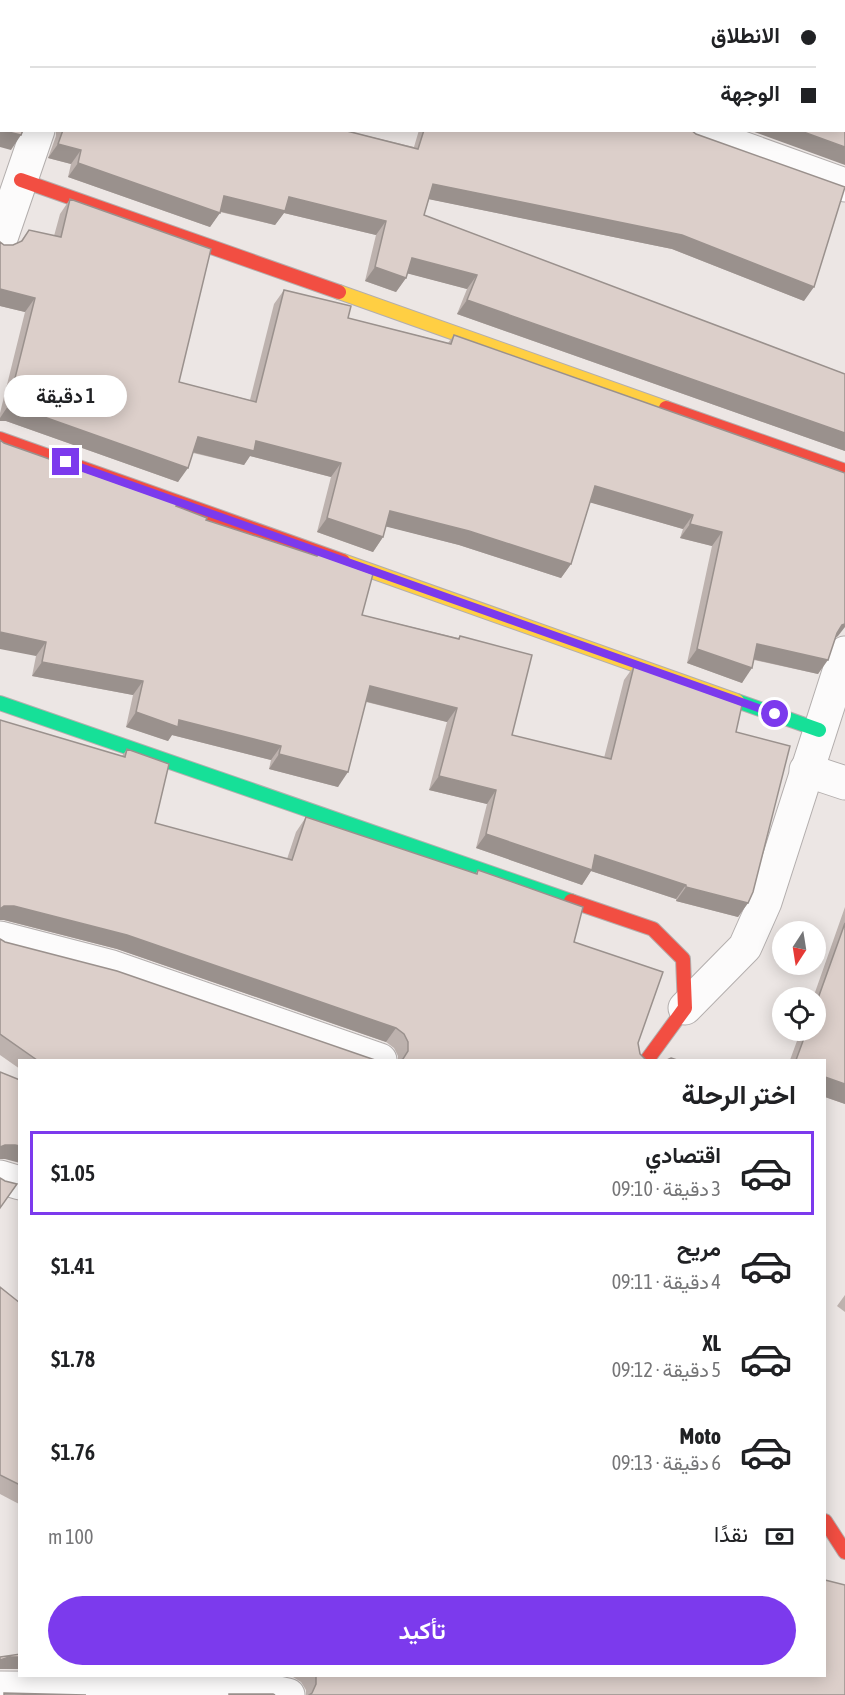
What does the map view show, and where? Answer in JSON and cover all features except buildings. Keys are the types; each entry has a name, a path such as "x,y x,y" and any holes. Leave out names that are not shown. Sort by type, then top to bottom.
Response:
{"street":[{"path":"0,241 37,132"},
{"path":"698,132 845,185"},
{"path":"21,180 845,471"},
{"path":"0,439 819,730"},
{"path":"648,1059 686,1008 745,947 765,902 845,653"},
{"path":"0,703 654,929 683,959 686,1008"},
{"path":"806,770 845,783"},
{"path":"0,939 112,967 377,1059"},
{"path":"0,1177 18,1182"},
{"path":"826,1523 845,1552"},
{"path":"826,1542 845,1552"},
{"path":"0,1688 264,1690 288,1695"}],"traffic: fast":[{"path":"737,701 819,730"},
{"path":"0,703 571,901"}],"traffic: slow":[{"path":"339,292 666,408"},
{"path":"343,561 737,701"}],"traffic: jam":[{"path":"21,180 339,292"},
{"path":"666,408 845,471"},
{"path":"0,439 343,561"},
{"path":"571,901 653,929 683,959 685,1008 648,1059"},
{"path":"826,1523 845,1552"}],"route":[{"path":"66,462 775,714"}]}
